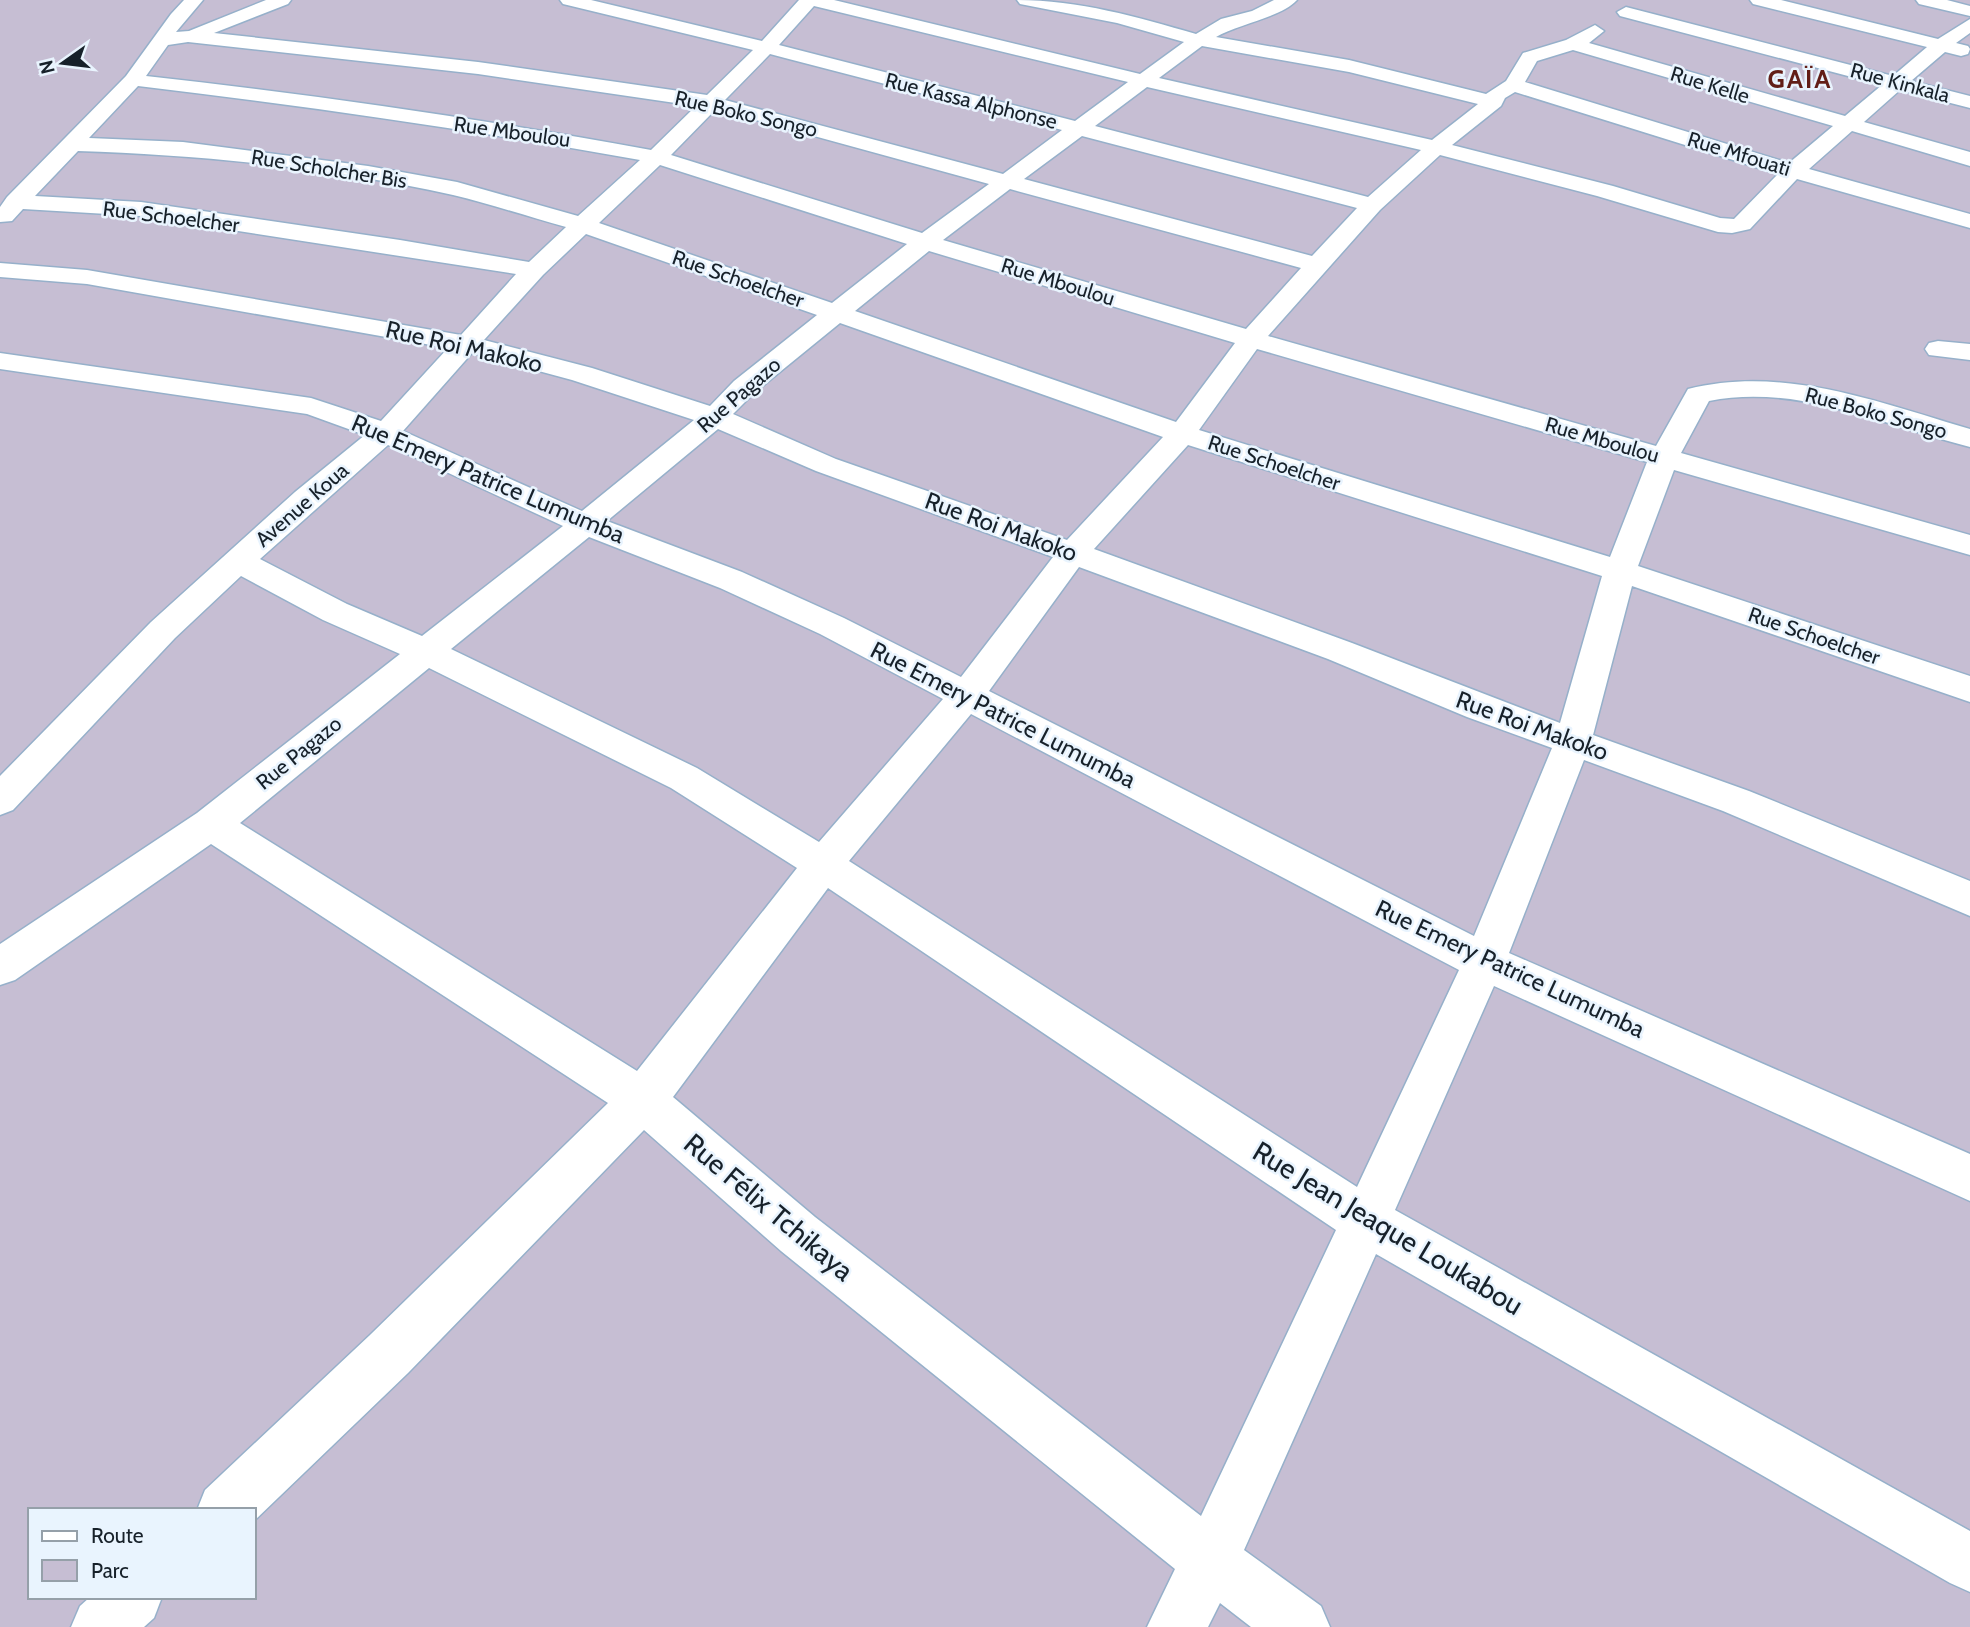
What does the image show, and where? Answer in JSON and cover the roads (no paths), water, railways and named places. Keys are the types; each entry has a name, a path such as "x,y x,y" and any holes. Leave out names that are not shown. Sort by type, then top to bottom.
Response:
{"street":[{"path":"0,222 15,202 133,80 194,0"},
{"path":"188,37 282,0"},
{"name":"Rue Kassa Alphonse","path":"569,0 765,47 1372,205"},
{"path":"810,0 1436,147 1605,191 1718,225 1732,226 1742,224 1793,171 1941,45 1970,24"},
{"name":"Avenue Koua","path":"0,800 163,630 384,433 534,270 656,157 810,0"},
{"name":"Rue Mfouati","path":"1026,0 1120,18 1198,40 1505,91 1970,221"},
{"name":"Rue Pagazo","path":"0,967 211,824 585,524 715,417 744,387 925,242 1198,40 1227,23 1258,15 1288,0"},
{"path":"227,1508 389,1354 643,1100 823,864 965,697 1073,553 1182,434 1251,339 1372,205 1436,147 1505,91 1531,57 1573,44 1644,0"},
{"path":"1759,0 1970,52"},
{"path":"1925,0 1970,11"},
{"path":"1222,4 1258,15"},
{"name":"Rue Kinkala","path":"1626,12 1970,102"},
{"name":"Rue Boko Songo","path":"161,40 188,37 478,68 711,102 1317,265"},
{"name":"Rue Kelle","path":"1573,44 1970,159"},
{"name":"Rue Mboulou","path":"133,80 515,131 656,157 925,242 1251,339 1970,545"},
{"name":"Rue Scholcher Bis","path":"70,144 183,148 368,173 457,189 583,225"},
{"name":"Rue Schoelcher","path":"15,202 141,209 400,247 534,270"},
{"name":"Rue Schoelcher","path":"583,225 1182,434 1620,571 1970,689"},
{"name":"Rue Roi Makoko","path":"0,270 87,276 468,344 582,374 715,417 826,465 1073,553 1736,801 1970,899"},
{"path":"1938,349 1970,352"},
{"name":"Rue Emery Patrice Lumumba","path":"0,362 311,406 384,433 585,524 756,592 832,626 965,697 1485,962 1970,1178"},
{"name":"Rue Boko Songo","path":"1664,457 1698,395 1737,388 1803,392 1970,438"},
{"path":"1177,1627 1485,962 1573,741 1620,571 1664,457"},
{"name":"Rue Jean Jeaque Loukabou","path":"238,561 335,612 425,651 684,778 823,864 1366,1221 1970,1563"},
{"name":"Rue Félix Tchikaya","path":"211,824 643,1100 798,1234 1210,1560 1300,1627"},
{"path":"102,1627 131,1599"}],"district":[{"name":"GAÏA","path":"1800,79"}]}
